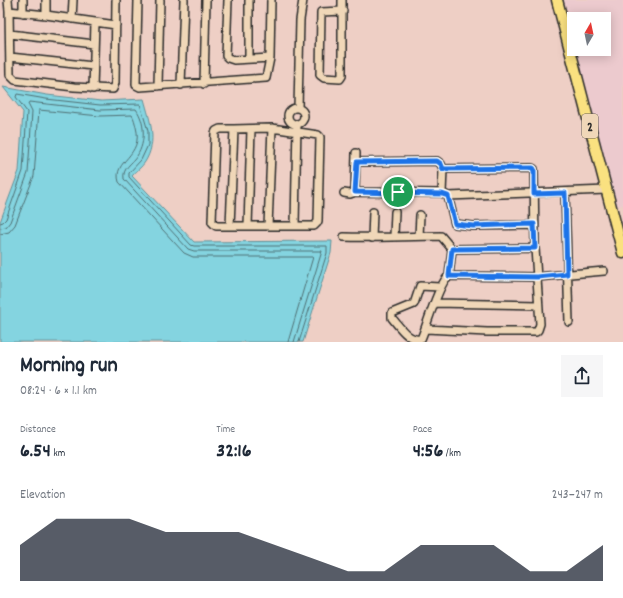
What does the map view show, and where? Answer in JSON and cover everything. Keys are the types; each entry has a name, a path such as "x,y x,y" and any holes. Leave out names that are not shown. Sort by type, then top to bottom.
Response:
{"highway":[{"name":"2","path":"557,0 623,252"}],"street":[{"path":"8,0 10,75 12,78 15,80 111,90 115,87 116,0"},
{"path":"23,0 23,13"},
{"path":"46,0 46,15"},
{"path":"72,19 73,0"},
{"path":"138,0 136,85 140,87 204,84 266,78 270,58 271,0"},
{"path":"158,86 160,0"},
{"path":"181,84 184,0"},
{"path":"204,84 206,0"},
{"path":"228,0 226,56 234,60 270,58"},
{"path":"249,0 249,59"},
{"path":"298,108 300,20 303,0"},
{"path":"342,0 343,11 342,76 340,79 324,78 320,75 321,12 343,11"},
{"path":"9,11 116,25"},
{"path":"93,89 95,23"},
{"path":"10,34 94,44"},
{"path":"10,57 94,66"},
{"path":"292,108 298,108 302,110 304,118 302,122 296,124 289,120 288,115 292,108"},
{"path":"295,225 296,124"},
{"path":"268,226 272,128"},
{"path":"272,128 296,132 319,135 320,139 317,223 314,226 216,226 213,224 212,214 216,131 220,129 272,128"},
{"path":"230,226 234,129"},
{"path":"248,226 251,129"},
{"path":"355,192 357,162 356,153"},
{"path":"357,162 437,161 441,164 443,169 445,195 455,224 473,226 534,224"},
{"path":"426,329 487,332 536,332 540,326 534,224 534,169 443,169"},
{"path":"344,193 350,194 355,192 445,195 534,194 607,190"},
{"path":"565,193 570,322"},
{"path":"372,212 372,238"},
{"path":"394,236 395,212"},
{"path":"420,215 420,236"},
{"path":"344,237 372,238 394,236 442,236 452,249 449,276"},
{"path":"452,249 535,248"},
{"path":"440,287 420,286 414,304 392,313 392,318 405,332 416,340 421,339 426,329 440,287 445,278 449,276 537,277 604,271"},
{"path":"435,303 538,305"}],"shaded area":[{"path":"564,0 623,0 623,205 616,206 578,56 611,56 611,12 567,12"}],"water":[{"path":"3,87 47,95 101,101 144,99 152,131 151,146 145,162 132,176 194,242 332,241 331,253 303,342 0,342 0,222 19,171 23,112"}],"route":[{"path":"437,161 441,164 443,169 533,168 534,194 565,193 567,274 537,277 449,276 452,249 535,248 534,224 473,226 455,224 448,196 442,194 398,192 355,192 357,162 437,161"}]}
